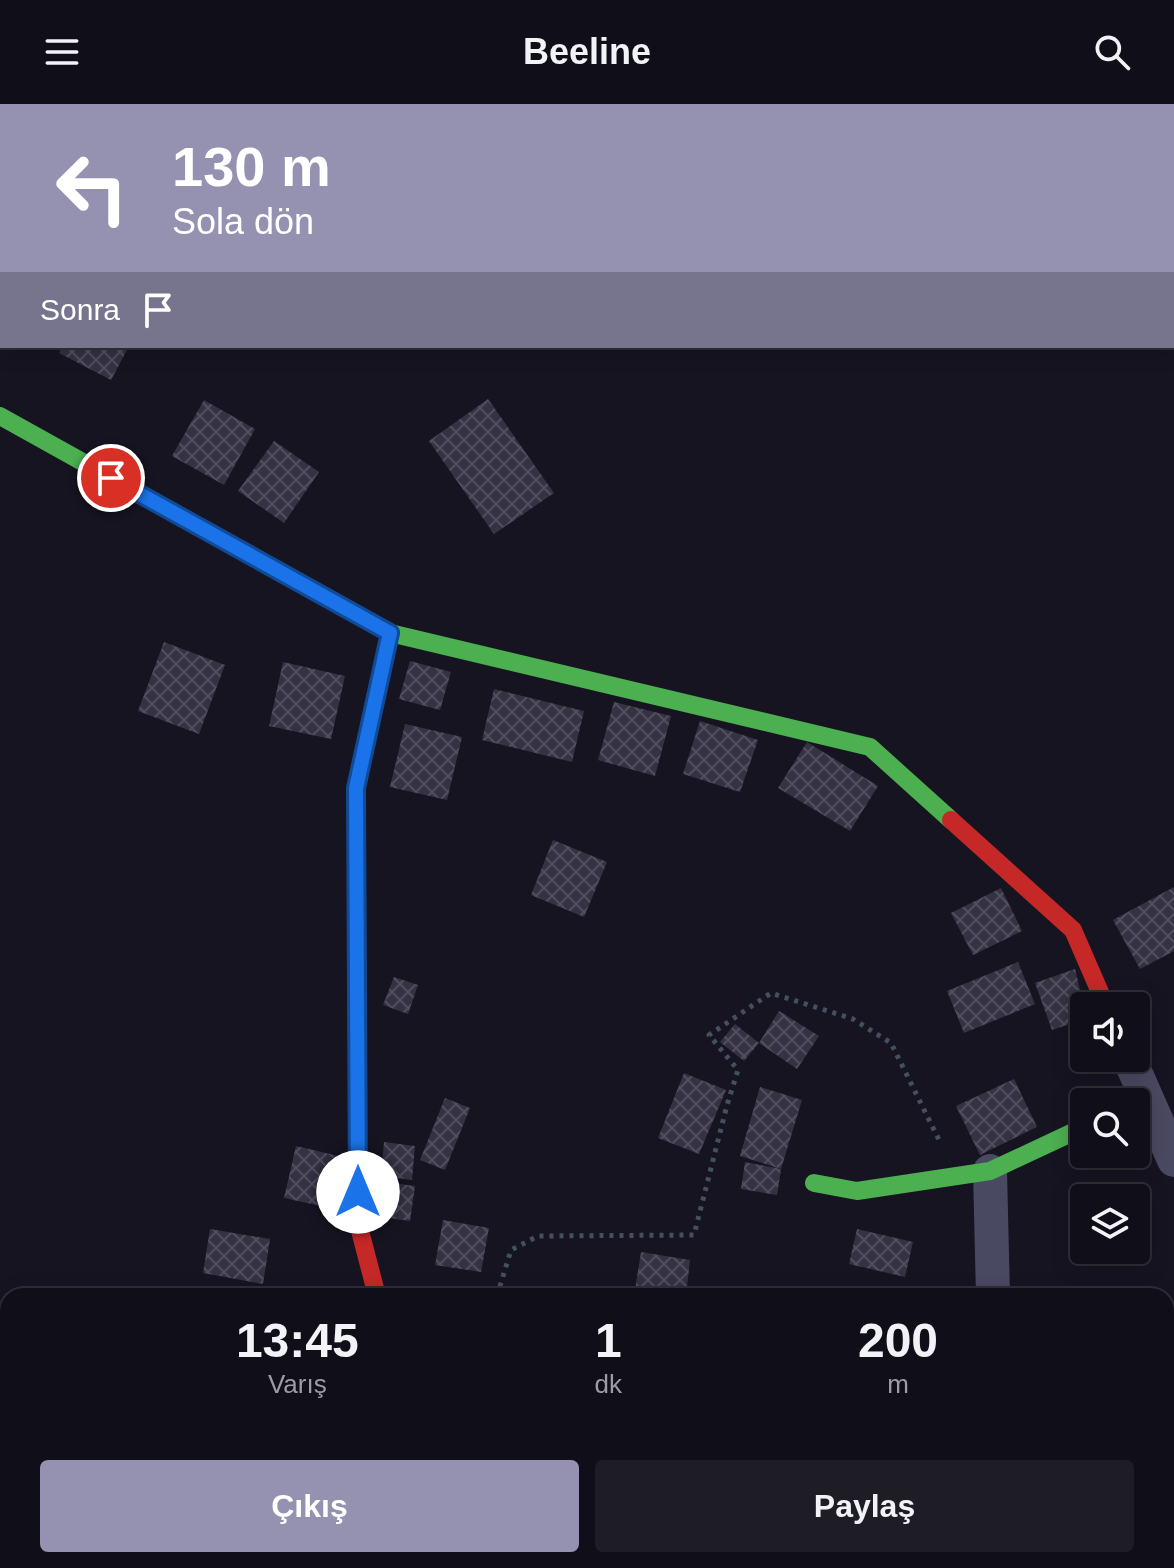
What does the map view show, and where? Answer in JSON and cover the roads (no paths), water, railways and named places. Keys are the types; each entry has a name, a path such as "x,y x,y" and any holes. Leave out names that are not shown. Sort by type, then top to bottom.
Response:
{"street":[{"path":"0,416 390,633 870,747 1073,930 1100,992"},
{"path":"375,1288 358,1223 356,788 390,633"},
{"path":"1150,1116 1174,1160"},
{"path":"814,1183 857,1191 974,1174 1070,1133"},
{"path":"974,1174 992,1288"}]}
